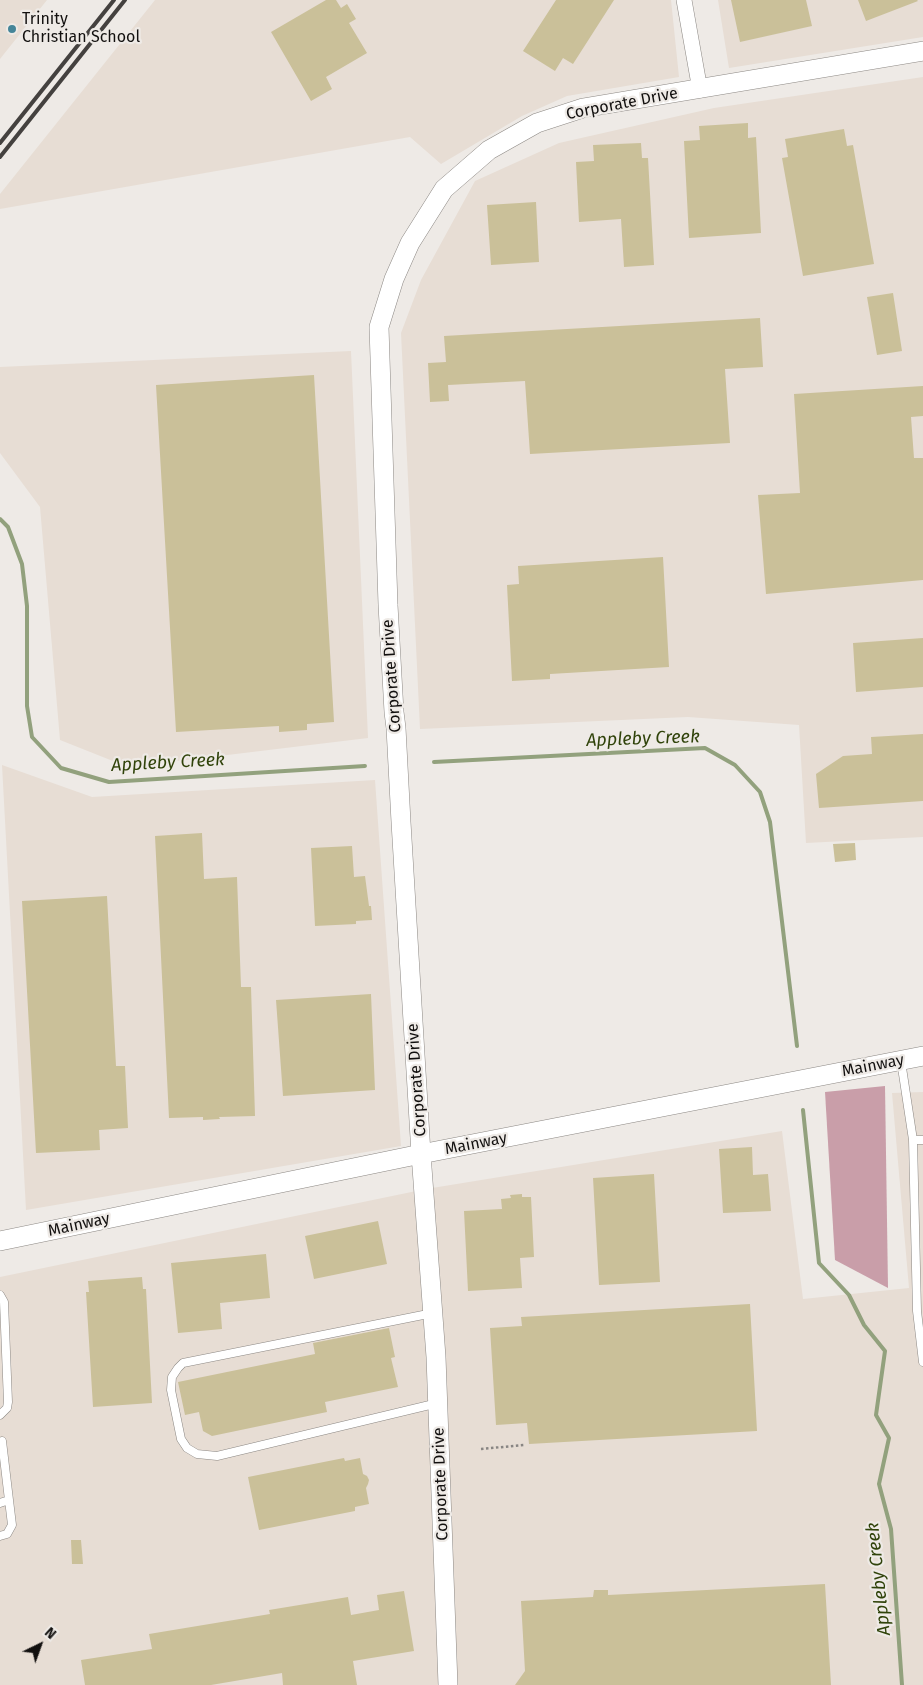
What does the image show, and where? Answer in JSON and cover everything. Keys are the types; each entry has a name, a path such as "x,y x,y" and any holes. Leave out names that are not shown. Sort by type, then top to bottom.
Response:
{"street":[{"path":"684,0 700,90"},
{"name":"Corporate Drive","path":"448,1685 433,1313 421,1154 388,605 379,327 394,279 410,243 444,190 488,150 537,123 583,108 700,90 923,51"},
{"name":"Mainway","path":"0,1241 421,1154 923,1056"}],"lane":[{"path":"901,1060 913,1140 917,1311 923,1362"},
{"path":"913,1140 923,1140"},
{"path":"0,1295 4,1302 8,1402 7,1408 0,1415"},
{"path":"433,1313 183,1363 172,1377 171,1390 181,1439 187,1448 198,1454 217,1456 438,1403"},
{"path":"0,1536 7,1534 12,1525 1,1439"},
{"path":"0,1503 9,1500"}],"path":[{"path":"481,1449 524,1445"}],"shaded area":[{"name":"Trinity Christian School","path":"0,0 47,0 0,59"},
{"path":"155,0 671,0 679,77 567,96 522,116 441,164 410,137 0,209 0,194"},
{"path":"718,0 923,0 923,37 729,68"},
{"path":"923,77 923,837 806,843 799,725 688,717 420,729 401,333 421,280 475,181 559,143 714,108"},
{"path":"351,351 368,738 128,767 60,740 40,507 0,453 0,367"},
{"path":"2,765 92,797 375,780 401,1146 26,1210"},
{"path":"885,1086 888,1288 835,1260 825,1092"},
{"path":"923,1092 923,1685 0,1685 0,1277 426,1189 782,1131 803,1299 909,1288 892,1093"}],"building":[{"path":"326,0 336,0 341,8 347,4 356,19 349,23 367,53 326,77 332,89 311,101 271,32"},
{"path":"556,0 614,0 573,64 563,58 555,71 523,51"},
{"path":"731,0 806,0 812,26 740,42"},
{"path":"858,0 917,0 918,1 866,21"},
{"path":"748,123 748,138 756,137 761,233 689,238 684,141 700,140 699,126"},
{"path":"844,129 847,146 853,145 874,264 803,276 782,158 788,157 785,139"},
{"path":"641,143 642,158 648,158 654,265 624,267 621,219 579,222 576,162 594,161 593,145"},
{"path":"536,202 539,262 491,265 487,205"},
{"path":"893,293 902,351 877,355 867,297"},
{"path":"760,318 763,367 725,369 730,443 530,454 525,381 448,385 449,401 430,402 428,363 446,362 444,336"},
{"path":"314,375 334,722 307,724 307,730 279,732 279,726 176,732 156,385"},
{"path":"923,386 923,416 911,417 914,458 923,458 923,580 766,594 758,495 800,493 794,394"},
{"path":"663,557 669,667 550,674 550,679 512,681 507,585 519,584 518,566"},
{"path":"923,638 923,687 856,692 853,643"},
{"path":"923,734 923,801 819,808 816,774 843,756 872,754 871,737"},
{"path":"202,833 204,879 237,877 241,987 251,987 255,1116 219,1117 220,1119 203,1120 203,1117 169,1118 155,836"},
{"path":"855,843 856,860 835,862 833,844"},
{"path":"352,846 354,877 365,876 372,920 356,921 356,924 315,926 311,848"},
{"path":"107,896 116,1066 125,1066 128,1128 99,1130 100,1150 36,1153 22,901"},
{"path":"371,994 375,1090 283,1096 276,1000"},
{"path":"752,1147 753,1175 768,1174 771,1211 723,1213 719,1149"},
{"path":"654,1174 660,1282 599,1285 593,1178"},
{"path":"522,1194 522,1197 531,1197 534,1257 520,1258 522,1288 468,1291 464,1211 502,1209 501,1199 511,1198 510,1195"},
{"path":"378,1221 387,1264 314,1279 305,1236"},
{"path":"266,1254 270,1298 220,1303 222,1329 178,1333 171,1263"},
{"path":"142,1277 143,1289 146,1289 152,1403 93,1407 86,1292 89,1292 88,1281"},
{"path":"750,1304 757,1431 529,1444 527,1423 496,1425 490,1328 522,1326 521,1317"},
{"path":"389,1328 395,1357 391,1358 398,1387 325,1402 327,1412 212,1436 203,1431 199,1412 185,1415 178,1382 315,1354 313,1343"},
{"path":"344,1458 345,1461 360,1458 363,1474 369,1480 366,1488 369,1504 355,1507 355,1511 259,1530 248,1477"},
{"path":"71,1540 81,1540 83,1564 72,1564"},
{"path":"825,1584 831,1685 515,1685 525,1671 521,1601 593,1597 594,1590 608,1590 608,1595"},
{"path":"404,1591 414,1651 353,1661 357,1685 283,1685 282,1673 211,1685 85,1685 81,1660 152,1649 149,1634 270,1614 269,1610 348,1597 351,1615 379,1610 377,1595"}],"waterway":[{"name":"Appleby Creek","path":"0,519 8,527 22,564 27,606 27,706 32,737 61,768 109,782 365,766"},
{"name":"Appleby Creek","path":"434,762 705,748 735,765 760,792 770,822 797,1046"},
{"name":"Appleby Creek","path":"803,1110 819,1263 849,1295 864,1325 885,1351 876,1415 889,1438 879,1484 891,1529 902,1685"}],"railway":[{"path":"0,143 114,0"},
{"path":"0,157 125,0"}],"place":[{"name":"Trinity Christian School","path":"12,29"}]}
